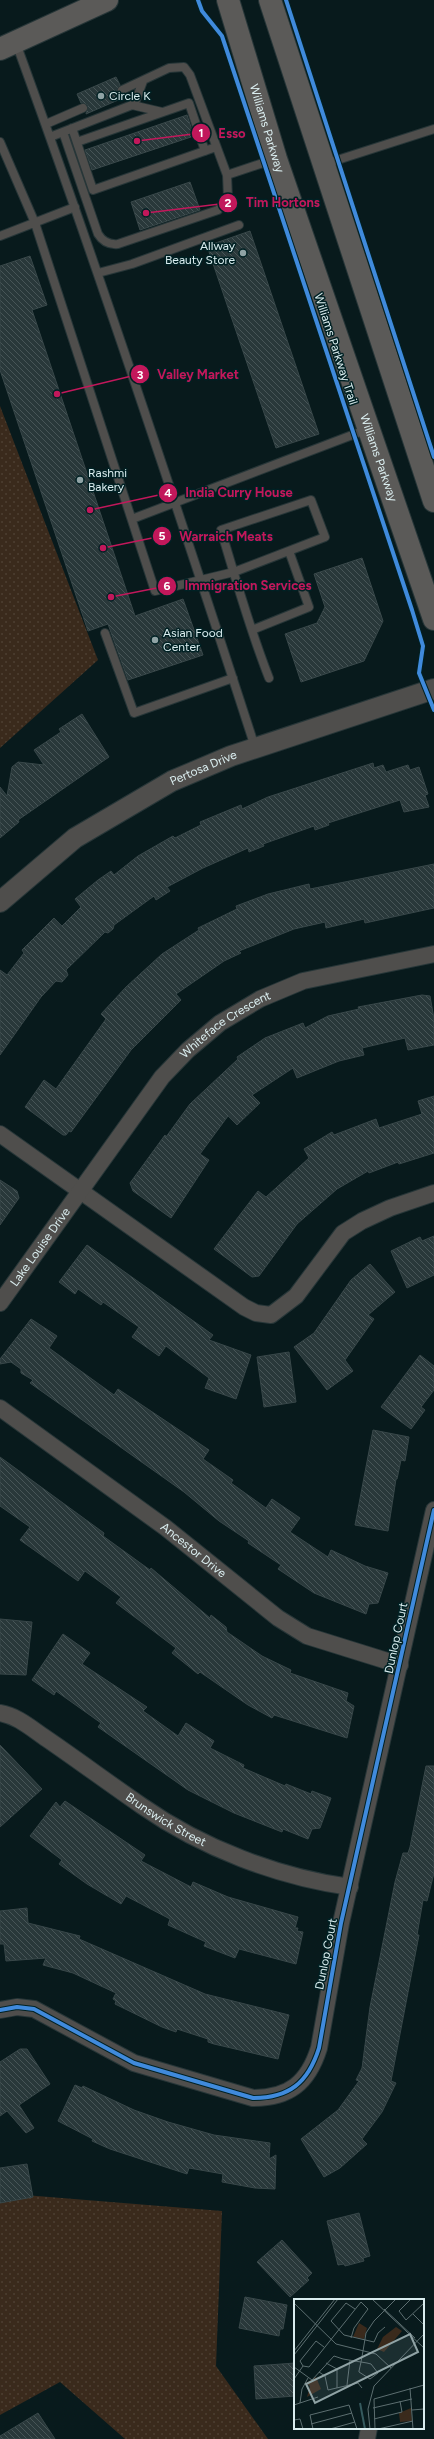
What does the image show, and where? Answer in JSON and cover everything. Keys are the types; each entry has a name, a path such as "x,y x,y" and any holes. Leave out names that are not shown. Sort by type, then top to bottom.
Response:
{"main road":[{"path":"8,46 107,0"},
{"name":"Williams Parkway","path":"228,0 276,159 434,619"},
{"path":"270,0 434,501"}],"street":[{"name":"Pertosa Drive","path":"0,902 75,838 116,812 172,781 232,756 434,689"},
{"name":"Whiteface Crescent","path":"80,1190 162,1077 188,1050 220,1023 260,999 303,981 434,954"},
{"path":"0,1134 244,1307 256,1313 271,1315 296,1296 343,1233 362,1221 390,1208 434,1193"},
{"name":"Lake Louise Drive","path":"0,1303 80,1190"},
{"name":"Ancestor Drive","path":"0,1408 166,1528 278,1618 306,1636 400,1665"},
{"name":"Dunlop Court","path":"0,2010 17,2007 34,2009 134,2063 201,2084 253,2098 271,2098 279,2096 301,2082 315,2061 350,1887 434,1510"},
{"name":"Brunswick Street","path":"0,1713 25,1723 143,1807 211,1844 286,1873 324,1883 350,1887"},
{"path":"367,2439 368,2429"}],"lane":[{"path":"8,46 46,124 201,579 256,748"},
{"path":"63,132 98,234 103,241 110,244 118,244 218,210 228,198 227,175 187,70 176,66 122,90"},
{"path":"50,137 132,105 136,100 143,81"},
{"path":"77,142 189,103 205,151"},
{"path":"132,105 162,112"},
{"path":"46,124 84,108"},
{"path":"72,128 93,190 216,147"},
{"path":"324,164 434,129"},
{"path":"0,142 35,223 155,591 234,572 325,537 311,500 221,530 234,572 252,630 269,678"},
{"path":"227,175 276,159"},
{"path":"0,236 75,207"},
{"path":"98,273 132,264 239,225"},
{"path":"132,519 368,429"},
{"path":"252,630 309,607 289,551"},
{"path":"105,633 134,713 233,678"}],"shaded area":[{"path":"0,406 98,660 0,748"},
{"path":"0,2193 222,2211 216,2366 268,2439 125,2439 60,2382 0,2415"}],"building":[{"name":"Circle K","path":"116,77 120,85 117,92 125,97 86,114 88,105 81,103 77,94"},
{"path":"187,115 194,136 92,170 85,150"},
{"path":"190,182 200,210 140,230 131,202"},
{"path":"250,231 319,434 276,448 207,246"},
{"path":"30,256 47,305 32,310 135,616 183,599 203,655 128,680 108,624 88,631 0,370 0,266"},
{"path":"362,558 383,621 364,661 301,682 285,634 317,623 325,607 314,574"},
{"path":"82,714 109,757 18,820 19,822 0,838 0,787 7,796 12,767 18,762 44,765 34,750 61,732 59,729"},
{"path":"373,763 374,768 383,765 386,772 408,765 410,770 419,767 428,794 425,795 429,807 404,812 400,800 328,823 329,825 315,830 314,826 263,844 264,846 249,852 248,848 203,868 167,887 170,891 156,900 154,896 114,925 113,929 108,933 105,932 66,970 68,975 62,982 56,981 41,997 0,1055 0,970 7,975 24,953 22,950 54,918 62,926 81,907 75,899 98,880 111,871 114,875 138,856 173,836 175,838 201,825 200,822 241,805 242,809 268,797"},
{"path":"434,864 434,908 365,923 364,919 326,928 325,922 294,929 239,951 241,953 224,961 176,994 181,1000 131,1050 71,1132 69,1131 66,1135 63,1135 25,1107 44,1080 56,1089 106,1019 101,1014 126,987 162,954 199,930 198,928 237,909 236,906 268,894 309,884 310,889"},
{"path":"422,995 430,996 434,1019 434,1045 408,1050 405,1038 362,1048 364,1055 339,1061 297,1078 293,1068 252,1095 260,1103 237,1125 228,1116 200,1154 209,1160 171,1218 133,1191 130,1183 190,1104 238,1059 237,1057 265,1038 303,1023 305,1028 328,1016 359,1009 358,1007"},
{"path":"434,1096 434,1153 399,1164 398,1162 369,1173 368,1171 337,1189 297,1224 259,1276 252,1277 214,1249 258,1191 266,1197 309,1158 304,1149 332,1132 334,1135 376,1119 379,1128 422,1114 418,1101"},
{"path":"0,1180 17,1191 19,1198 0,1225"},
{"path":"434,1236 434,1275 407,1288 391,1251 420,1237 422,1241"},
{"path":"87,1245 213,1335 209,1340 251,1355 236,1399 205,1388 209,1378 166,1346 159,1356 132,1337 139,1327 103,1302 101,1305 78,1289 75,1294 59,1282"},
{"path":"370,1264 395,1292 368,1315 374,1319 345,1360 353,1371 327,1390 294,1347 314,1333 351,1280"},
{"path":"31,1319 57,1336 49,1348 114,1395 118,1389 209,1450 203,1459 233,1480 231,1483 266,1508 272,1499 300,1518 290,1532 328,1557 331,1550 365,1566 388,1573 378,1603 369,1604 366,1614 314,1593 278,1569 281,1565 248,1543 249,1541 219,1521 184,1492 30,1383 33,1380 21,1373 21,1369 11,1362 0,1364 0,1359"},
{"path":"289,1352 296,1402 264,1407 257,1357"},
{"path":"420,1355 434,1366 434,1390 421,1407 425,1410 411,1429 381,1407"},
{"path":"373,1430 409,1437 405,1461 401,1460 396,1479 388,1531 355,1525"},
{"path":"0,1457 104,1533 103,1536 150,1570 151,1568 210,1618 211,1615 226,1627 227,1632 262,1656 291,1670 290,1673 348,1693 346,1701 354,1706 347,1738 274,1715 272,1718 248,1705 200,1672 198,1674 172,1653 176,1648 116,1603 121,1597 85,1571 78,1581 20,1540 30,1527 0,1506"},
{"path":"0,1619 32,1622 26,1675 0,1674"},
{"path":"63,1634 90,1653 82,1664 147,1707 143,1711 178,1736 186,1723 214,1741 210,1748 244,1765 243,1768 285,1786 286,1784 311,1794 312,1791 331,1798 320,1828 312,1829 308,1839 283,1829 282,1832 234,1813 188,1790 98,1727 101,1723 56,1691 54,1695 32,1680"},
{"path":"0,1745 42,1789 0,1827"},
{"path":"426,1766 434,1766 434,1873 427,1901 423,1900 417,1935 419,1935 391,2081 396,2083 382,2112 362,2139 367,2144 340,2168 324,2177 301,2139 338,2110 359,2081 356,2080 362,2068 370,2007 395,1882 403,1853 408,1853 410,1847"},
{"path":"65,1801 145,1855 141,1861 191,1887 193,1882 228,1897 298,1917 295,1928 298,1928 297,1931 303,1932 296,1964 239,1949 235,1958 204,1946 206,1942 168,1925 170,1919 126,1896 121,1904 87,1884 59,1864 62,1860 30,1836 56,1802 60,1807"},
{"path":"27,1908 28,1923 80,1936 79,1939 205,1994 289,2015 278,2059 214,2044 208,2042 208,2039 177,2029 176,2032 162,2027 115,2004 116,2001 113,1999 116,1993 73,1973 43,1965 46,1958 6,1961 4,1944 0,1944 0,1911"},
{"path":"20,2049 27,2049 50,2084 19,2105 34,2128 26,2133 7,2111 0,2116 0,2062"},
{"path":"75,2085 82,2088 83,2086 134,2110 168,2122 214,2135 270,2143 269,2159 276,2155 275,2189 255,2188 222,2182 223,2174 189,2168 187,2174 110,2149 92,2141 93,2139 58,2121"},
{"path":"27,2164 33,2197 0,2203 0,2168"},
{"path":"359,2213 370,2256 363,2258 364,2261 345,2266 344,2264 338,2265 327,2221"},
{"path":"282,2240 312,2273 307,2278 309,2280 290,2297 257,2262"},
{"path":"245,2297 287,2305 283,2329 280,2329 279,2336 239,2328"},
{"path":"294,2363 294,2396 256,2399 254,2366"},
{"path":"38,2413 55,2439 0,2439 0,2436"}],"cycle path":[{"name":"Williams Parkway Trail","path":"198,0 202,11 222,36 412,610 423,646 419,673 434,710"},
{"path":"286,0 434,457"},
{"path":"0,2010 17,2007 34,2009 134,2063 253,2098 277,2095 287,2091 303,2079 309,2071 319,2048 341,1923 434,1510"}],"place":[{"name":"Circle K","path":"101,96"},
{"name":"Esso","path":"137,141"},
{"name":"Tim Hortons","path":"146,213"},
{"name":"Allway Beauty Store","path":"243,253"},
{"name":"Valley Market","path":"57,394"},
{"name":"Rashmi Bakery","path":"80,480"},
{"name":"India Curry House","path":"90,510"},
{"name":"Warraich Meats","path":"103,548"},
{"name":"Immigration Services","path":"111,597"},
{"name":"Asian Food Center","path":"155,640"}]}
